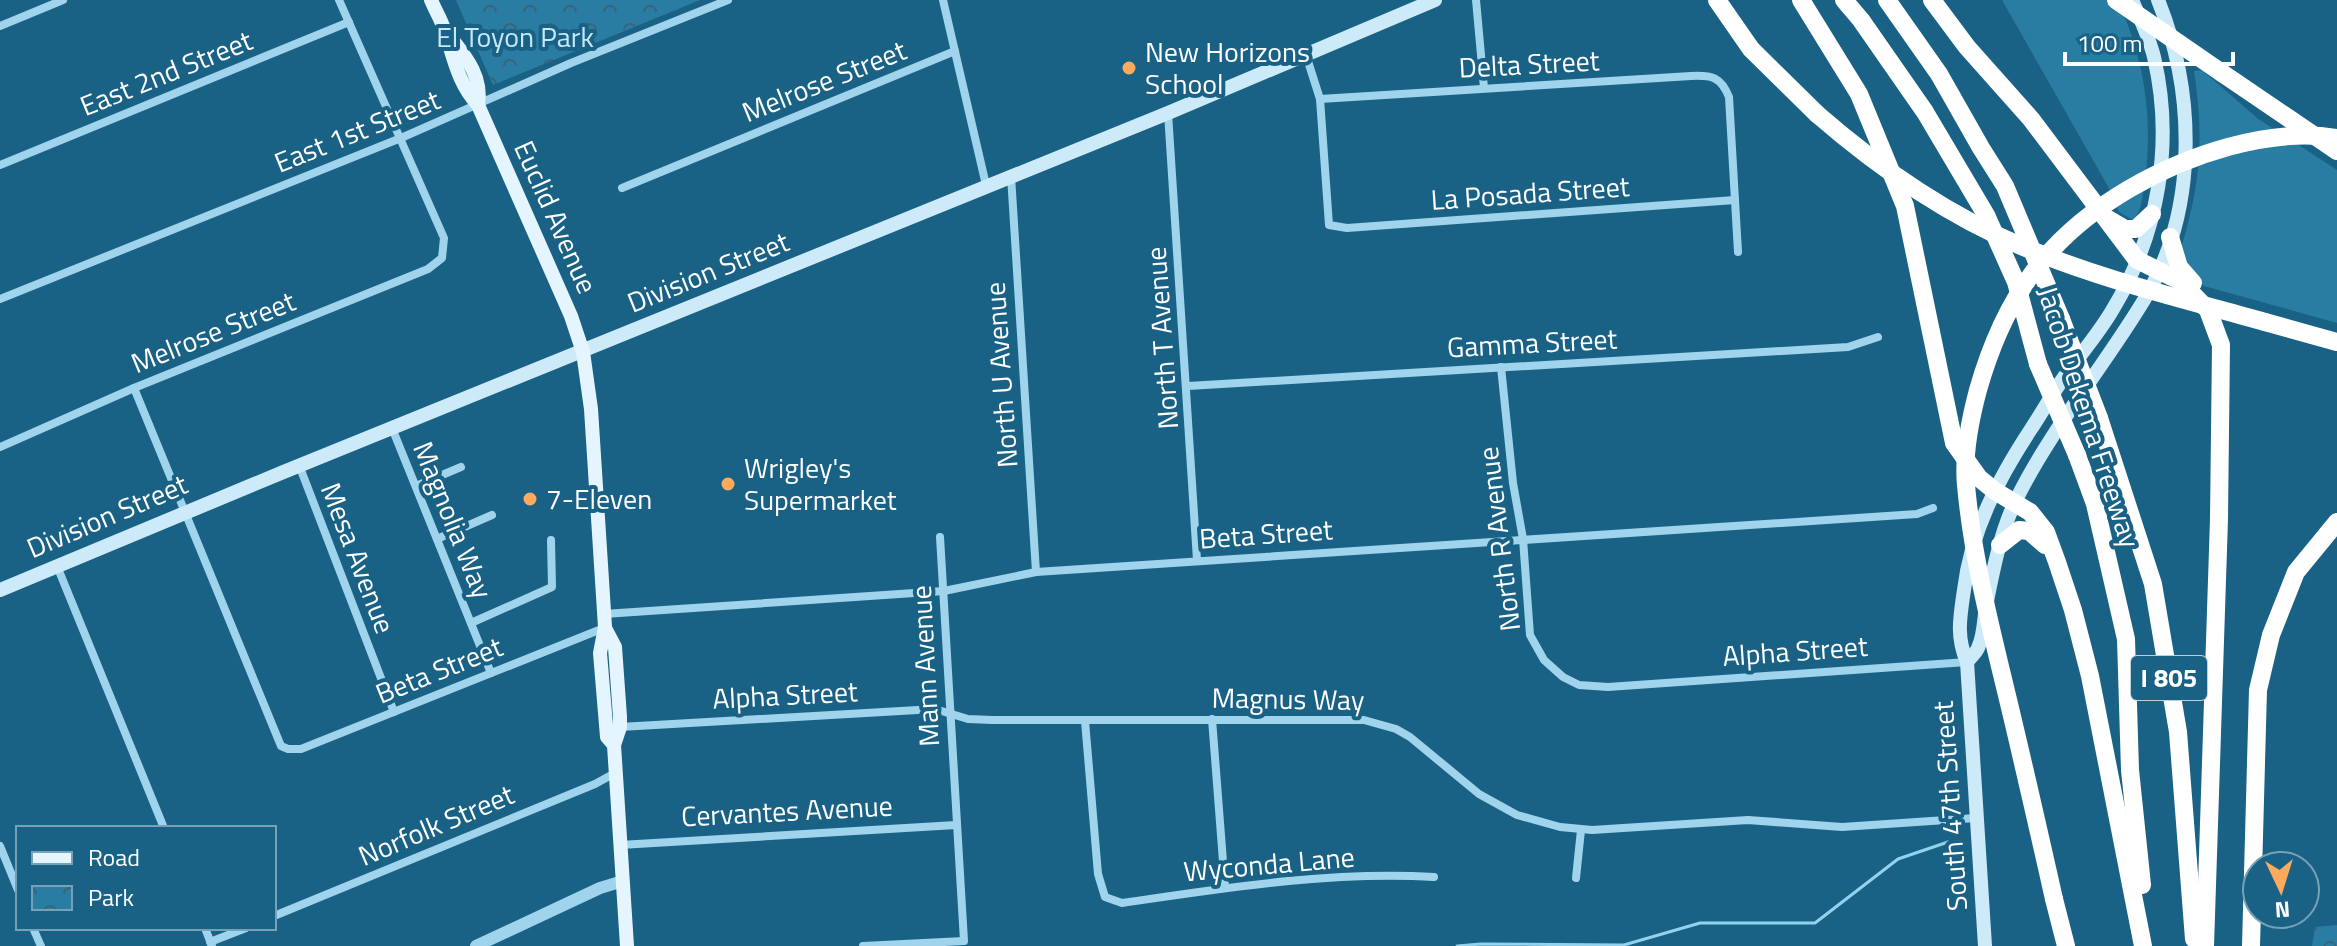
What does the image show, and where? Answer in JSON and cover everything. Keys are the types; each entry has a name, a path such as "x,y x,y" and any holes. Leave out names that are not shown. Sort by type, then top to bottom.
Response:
{"highway":[{"path":"1717,0 1751,49 1817,114 1864,155 1908,186 2019,245 2110,278 2337,342"},
{"path":"1801,0 1859,94 1905,206 1949,431 1954,443 1979,478 2030,512 2046,532 2057,562 2090,676 2145,946"},
{"name":"Jacob Dekema Freeway","path":"1844,0 1925,112 1986,215 2016,282 2038,364 2095,504 2126,639 2130,770 2145,946"},
{"name":"Jacob Dekema Freeway","path":"1887,0 1939,74 2005,186 2099,418 2153,584 2178,732 2194,946"},
{"path":"1932,0 1967,47 2031,119 2137,260 2180,281 2208,310"},
{"path":"2116,0 2337,151"},
{"path":"2066,946 1989,621 1965,482 1970,421 1986,363 2004,317 2027,278 2058,243 2100,206 2150,176 2216,150 2283,138 2337,138"},
{"path":"2103,216 2125,229 2136,229 2152,214"},
{"path":"2170,237 2179,267 2193,283 2208,310 2221,345 2205,946"},
{"path":"2251,946 2258,690 2271,635 2296,572 2337,522"},
{"path":"2000,545 2019,530 2029,531 2040,538 2057,562"}],"main road":[{"name":"Euclid Avenue","path":"431,0 445,30 468,58 478,80 481,88 478,105 571,316 583,352 592,424 604,620"},
{"name":"Division Street","path":"0,590 299,465 1168,113 1435,0"},
{"name":"South 47th Street","path":"1985,946 1967,662 1959,645 1966,566 1982,515 2016,452 2114,307 2137,260 2158,199 2163,162 2160,93 2154,56 2132,0"},
{"name":"South 47th Street","path":"1967,662 1978,648 2000,545 2015,503 2042,453 2145,298 2170,237 2179,204 2185,161 2183,91 2167,23 2158,0"},
{"path":"604,620 615,647 620,727 614,745 615,773 627,946"},
{"path":"604,620 600,653 605,718 607,737 614,745"}],"street":[{"path":"0,26 63,0"},
{"path":"339,0 401,138"},
{"name":"East 1st Street","path":"0,299 401,138 571,63 728,0"},
{"path":"943,0 986,185"},
{"path":"1476,0 1484,88"},
{"name":"East 2nd Street","path":"0,165 349,22"},
{"name":"Melrose Street","path":"622,188 955,51"},
{"path":"1306,55 1320,99"},
{"name":"Delta Street","path":"1320,99 1702,76 1714,78 1724,84 1729,97 1735,200"},
{"name":"La Posada Street","path":"1320,99 1329,225 1347,228 1735,200"},
{"name":"North T Avenue","path":"1168,113 1197,560"},
{"name":"Melrose Street","path":"0,447 134,388 428,269 442,258 444,238 401,138"},
{"name":"North U Avenue","path":"1011,176 1036,572"},
{"path":"1735,200 1738,252"},
{"name":"Gamma Street","path":"1188,386 1848,347 1878,337"},
{"name":"North R Avenue","path":"1501,367 1513,483 1523,539 1528,624 1539,654 1555,672 1579,685 1626,686"},
{"path":"134,388 186,512"},
{"name":"Magnolia Way","path":"392,428 491,673"},
{"name":"Mesa Avenue","path":"299,465 394,712"},
{"path":"416,486 461,467"},
{"name":"Beta Street","path":"186,512 281,746 301,749 491,673 604,620 944,591 1036,572 1904,515 1933,508"},
{"path":"437,539 492,515"},
{"name":"Mann Avenue","path":"863,946 964,941 940,537"},
{"path":"471,623 552,587 551,540"},
{"path":"56,565 163,826"},
{"name":"Alpha Street","path":"1626,686 1967,662"},
{"name":"Alpha Street","path":"620,727 935,709 952,714"},
{"name":"Magnus Way","path":"952,714 968,719 1085,721 1364,720 1396,729 1410,737 1479,794 1517,815 1581,830 1748,820 1842,827 1976,818"},
{"path":"1212,719 1225,887"},
{"name":"Wyconda Lane","path":"1085,721 1098,874 1105,897 1122,903 1225,887 1318,879 1434,877"},
{"name":"Norfolk Street","path":"276,915 615,773"},
{"name":"Cervantes Avenue","path":"620,845 956,825"},
{"path":"1576,878 1581,830"},
{"path":"0,846 16,885"},
{"path":"476,946 600,888 623,881"},
{"path":"211,944 242,930"}],"green space":[{"name":"El Toyon Park","path":"456,0 700,0 493,85"},
{"path":"2002,0 2117,0 2140,67 2147,114 2144,186 2140,209 2133,220 2119,212 2110,190"},
{"path":"2202,70 2257,118 2337,170 2337,323 2204,286 2189,268 2181,248 2197,181 2200,139 2194,71"},
{"path":"2337,925 2337,946 2312,946 2315,930 2321,930 2321,926"}],"waterway":[{"path":"1457,946 1624,945 1700,923 1815,923 1898,859 1948,842"}],"place":[{"name":"New Horizons School","path":"1129,68"},
{"name":"Wrigley's Supermarket","path":"728,484"},
{"name":"7-Eleven","path":"530,499"}]}
